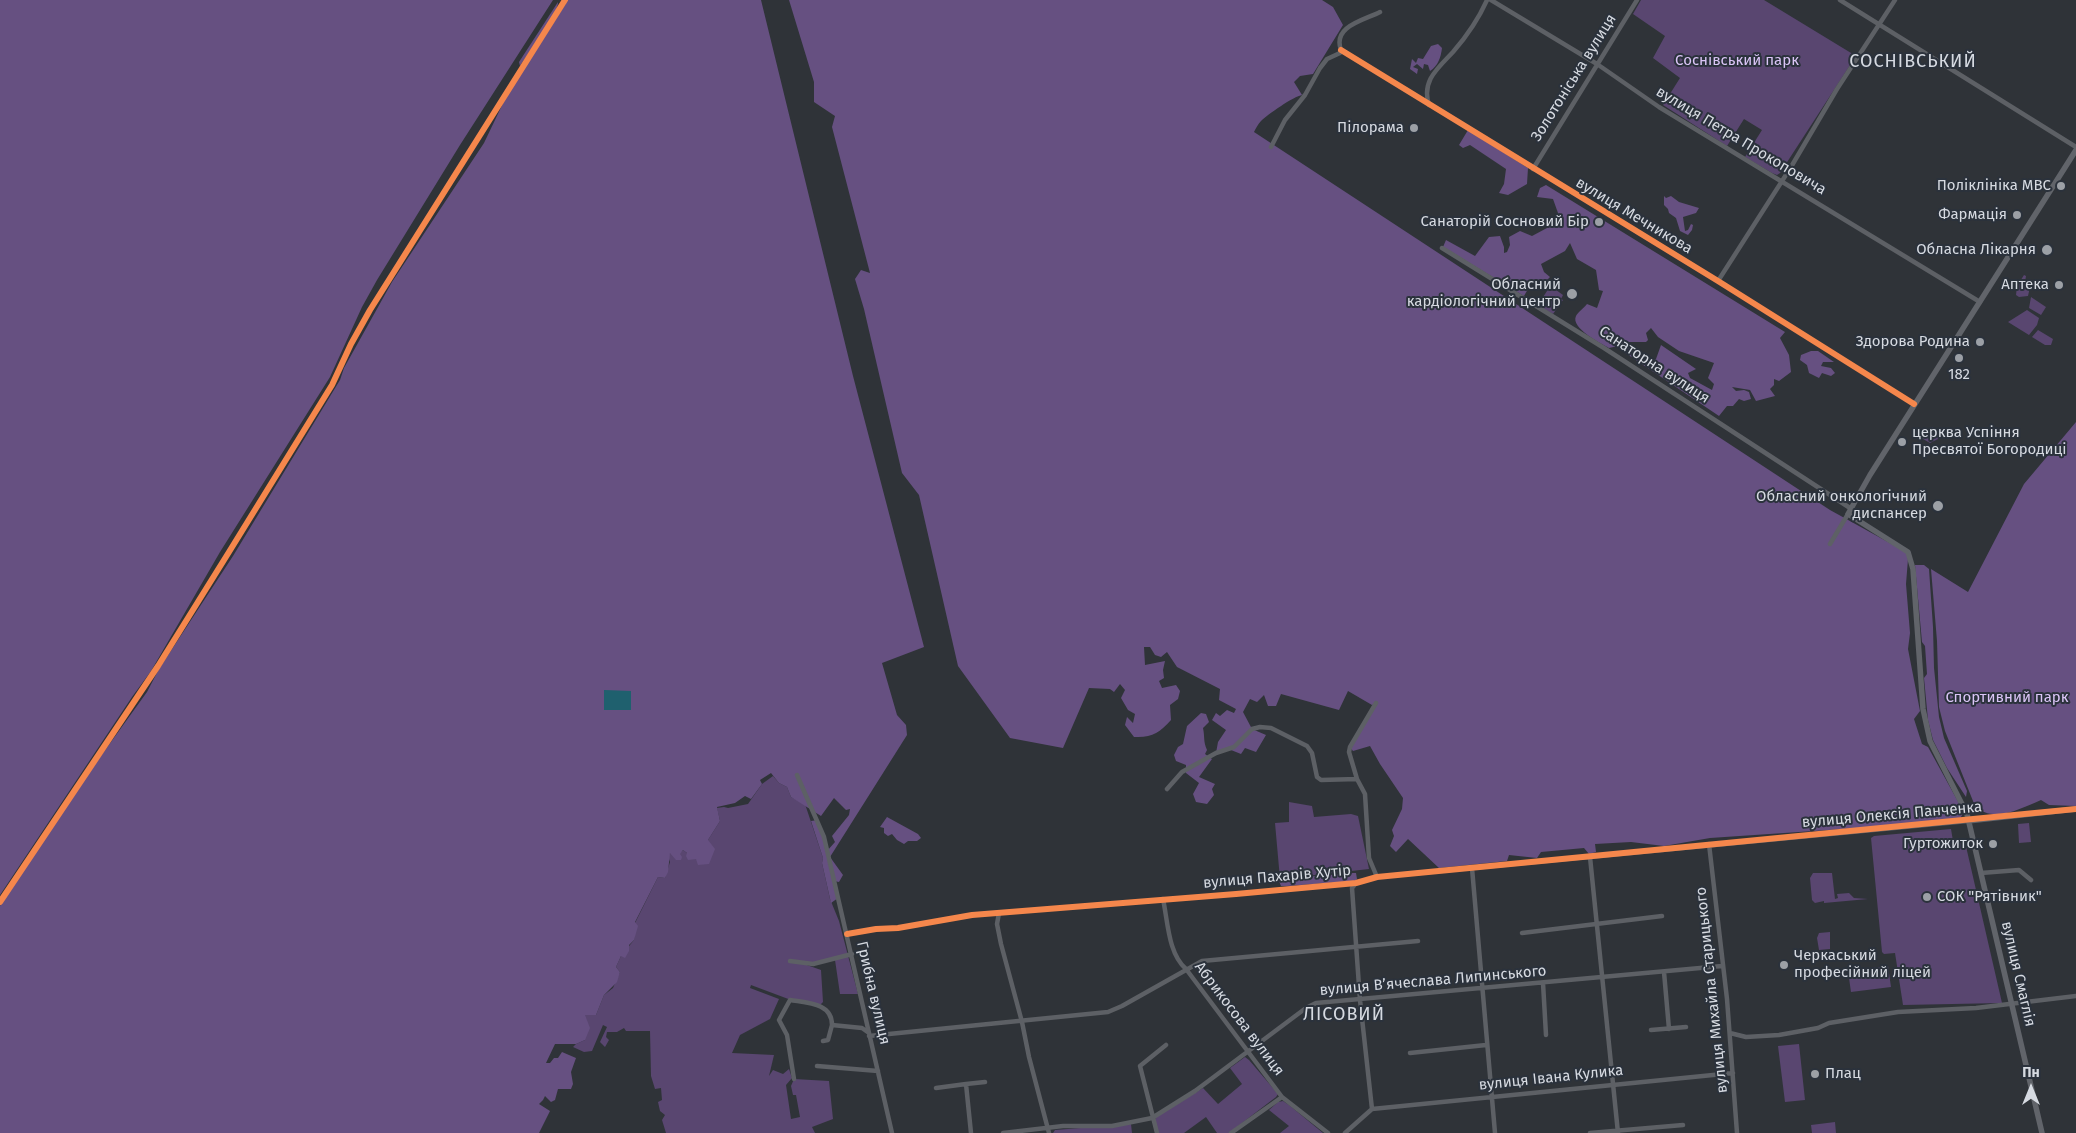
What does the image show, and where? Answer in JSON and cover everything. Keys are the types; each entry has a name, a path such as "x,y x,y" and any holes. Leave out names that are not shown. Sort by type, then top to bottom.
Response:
{"street":[{"path":"0,902 189,617 332,385 351,344 370,310 565,0"},
{"path":"1430,105 1427,89 1430,78 1464,37 1480,15 1487,0"},
{"name":"вулиця Петра Прокоповича","path":"1491,0 1597,64 1659,107 1980,302"},
{"name":"Золотоніська вулиця","path":"1532,169 1636,0"},
{"path":"1830,544 1914,404 2076,149 1840,0"},
{"path":"1718,281 1837,89 1896,0"},
{"path":"1272,147 1285,120 1305,94 1320,68 1327,59 1340,53 1340,37 1348,26 1380,12"},
{"name":"вулиця Мечникова","path":"1341,50 1532,169 1718,281 1914,404"},
{"name":"Санаторна вулиця","path":"1442,248 1604,348 1908,552"},
{"name":"вулиця Смаглія","path":"1908,552 1914,579 1926,730 1964,806 2042,1133"},
{"path":"1376,703 1350,747 1349,752 1356,779 1365,794 1369,858 1377,877"},
{"path":"1167,789 1182,772 1216,752 1234,746 1252,729 1260,727 1271,728 1307,746 1312,753 1317,777 1321,780 1356,779"},
{"name":"Грибна вулиця","path":"796,775 824,837 892,1133"},
{"name":"вулиця Олексія Панченка","path":"1709,844 1968,821 2076,809"},
{"name":"вулиця Пахарів Хутір","path":"847,934 876,929 898,928 972,915 1356,882 1377,877 1709,844"},
{"name":"вулиця Михайла Старицького","path":"1709,844 1730,1033 1737,1133"},
{"path":"1590,857 1618,1132"},
{"path":"1472,868 1495,1133"},
{"path":"1981,872 2019,870 2031,880"},
{"path":"1344,1133 1372,1109 1355,947 1352,888 1356,882"},
{"name":"Абрикосова вулиця","path":"1163,900 1174,954 1179,963 1186,969 1282,1096 1328,1133"},
{"path":"999,913 998,924 1001,944 1048,1131"},
{"path":"1522,933 1662,916"},
{"path":"832,1025 862,1028 869,1034 1022,1022 1110,1012 1194,964 1209,960 1418,941"},
{"path":"790,961 813,964 852,954"},
{"name":"вулиця Вʼячеслава Липинського","path":"1004,1133 1048,1131 1087,1125 1112,1126 1152,1118 1195,1091 1306,1008 1316,1003 1722,966"},
{"path":"1664,972 1669,1029"},
{"path":"1543,983 1546,1035"},
{"path":"1730,1033 1746,1037 1771,1035 1898,1012 1976,1008 2076,996"},
{"path":"794,1079 787,1035 779,1020 790,1000 826,1008 830,1014 832,1025 828,1040 823,1041"},
{"path":"862,1028 866,1023"},
{"path":"1651,1030 1686,1027"},
{"path":"1157,1133 1140,1066 1166,1045"},
{"path":"1410,1053 1486,1045"},
{"path":"817,1066 878,1071"},
{"name":"вулиця Івана Кулика","path":"1372,1109 1733,1073"},
{"path":"936,1088 985,1082"},
{"path":"966,1084 971,1133"},
{"path":"1231,1133 1282,1096"},
{"path":"1590,1133 1683,1125"}],"green space":[{"path":"0,0 553,0 460,145 377,280 362,307 330,377 220,552 151,671 0,895"},
{"path":"568,0 761,0 853,376 924,647 882,663 897,715 906,725 907,735 830,857 843,875 839,882 834,881 838,898 831,903 822,863 823,858 811,821 818,820 827,851 835,842 832,836 849,815 850,809 846,810 834,798 821,816 791,797 787,787 779,783 771,773 760,780 762,784 751,799 745,796 735,803 717,807 720,821 708,840 715,849 709,864 698,865 696,859 688,860 687,853 683,850 680,854 681,860 676,860 670,853 668,872 665,878 658,877 635,922 638,926 634,940 629,945 629,951 625,958 621,956 616,967 620,972 617,982 604,995 596,1015 585,1015 590,1028 585,1040 576,1044 555,1044 546,1063 550,1063 554,1058 558,1058 562,1052 576,1058 571,1072 573,1084 571,1089 558,1089 555,1100 551,1102 545,1096 539,1104 550,1111 539,1133 0,1133 0,906 85,778 147,692 159,669 233,556 340,380 344,368 392,282 484,143 506,97"},
{"path":"789,0 1322,0 1333,7 1343,25 1313,74 1300,76 1294,82 1302,95 1287,102 1269,115 1260,122 1254,132 1830,510 1906,552 1908,559 1906,584 1910,633 1908,649 1920,711 1914,719 1922,744 1928,747 1961,807 1963,813 1960,819 1710,838 1664,846 1631,842 1595,844 1596,852 1589,854 1584,848 1541,852 1537,858 1509,855 1507,861 1439,868 1408,839 1396,852 1390,846 1394,836 1392,830 1402,809 1403,798 1370,746 1353,751 1350,747 1375,704 1372,705 1348,691 1339,710 1281,694 1276,706 1268,706 1264,695 1257,702 1250,699 1243,712 1252,729 1266,735 1256,752 1245,748 1241,754 1231,750 1216,753 1218,742 1226,730 1212,720 1216,713 1220,716 1227,710 1234,713 1236,709 1219,700 1220,689 1177,667 1167,652 1161,657 1155,655 1150,647 1144,647 1145,665 1165,661 1164,678 1159,681 1162,688 1176,685 1180,691 1178,699 1170,705 1171,720 1159,731 1146,737 1134,737 1125,725 1127,717 1133,723 1135,714 1128,710 1121,698 1125,690 1120,684 1114,692 1110,689 1089,688 1063,748 1010,738 958,666 919,495 902,473 864,309 855,279 861,270 870,273 832,127 835,116 814,102 814,82"},
{"name":"Соснівський парк","path":"1641,0 1764,0 1856,56 1777,175 1745,157 1762,130 1744,119 1727,146 1663,105 1680,78 1653,58 1665,36 1633,14"},
{"path":"558,2 548,24 520,66 519,62"},
{"path":"1438,44 1442,51 1439,61 1433,69 1430,71 1428,65 1424,64 1423,69 1417,64 1413,67 1418,69 1417,74 1410,69 1412,59 1416,63 1418,58 1423,59 1431,46"},
{"path":"1468,130 1528,168 1527,184 1508,195 1499,193 1504,184 1506,169 1470,145 1463,148 1459,145"},
{"path":"1546,185 1785,332 1780,338 1789,355 1791,372 1779,381 1774,379 1774,385 1770,389 1775,396 1756,401 1750,390 1732,387 1736,391 1744,390 1749,392 1751,399 1744,401 1739,399 1733,406 1727,406 1719,416 1624,352 1629,347 1651,362 1656,359 1661,345 1696,369 1688,373 1690,378 1712,390 1714,384 1708,378 1714,363 1679,351 1658,337 1651,328 1646,333 1648,340 1646,342 1626,342 1623,340 1622,345 1609,348 1588,335 1578,326 1575,321 1576,316 1587,304 1597,308 1603,291 1599,290 1596,270 1577,259 1570,243 1565,251 1541,264 1544,272 1550,277 1547,280 1535,282 1522,280 1522,284 1528,289 1524,296 1443,247 1446,240 1475,256 1489,237 1500,236 1504,253 1507,252 1510,245 1509,237 1520,231 1532,236 1547,228 1558,213 1553,199 1537,197 1540,188"},
{"path":"1664,196 1666,198 1671,196 1679,202 1699,208 1696,213 1683,217 1685,231 1688,230 1691,224 1693,225 1688,235 1680,231 1676,218 1669,213 1664,205"},
{"path":"2024,275 2026,276 2025,282 2030,287 2028,296 2019,297 2016,295 2017,286"},
{"path":"1552,287 1563,295 1561,299 1563,300 1553,314 1539,306 1549,288"},
{"path":"2031,297 2046,307 2041,315 2029,308"},
{"path":"2027,310 2039,318 2037,325 2029,335 2008,322"},
{"path":"2038,330 2053,339 2051,345 2045,345 2032,337"},
{"path":"1811,351 1818,351 1834,362 1823,362 1821,366 1831,368 1835,373 1831,376 1822,373 1819,378 1809,373 1807,365 1800,360 1801,355"},
{"name":"Спортивний парк","path":"2076,422 2076,806 2049,805 2041,800 2008,813 1990,814 1975,806 1945,731 1939,707 1937,641 1931,569 1968,592 2024,484"},
{"path":"1932,427 1938,430 1940,434 1938,439 1930,443 1918,436"},
{"path":"1915,565 1924,565 1929,569 1934,668 1939,717 1944,738 1967,791 1966,797 1947,768 1933,740 1928,720 1924,678 1927,674 1925,646 1922,642"},
{"path":"1201,713 1206,714 1209,722 1203,728 1207,750 1205,754 1212,759 1199,777 1215,784 1212,789 1214,795 1207,804 1196,802 1193,794 1199,783 1186,773 1186,765 1176,761 1174,755 1178,747 1183,744 1187,726"},
{"path":"773,776 779,783 787,787 791,797 805,804 823,858 822,863 830,899 839,921 858,994 840,994 835,960 804,964 821,970 823,1002 819,1006 791,1000 751,985 750,988 779,999 770,1019 740,1035 732,1053 774,1055 769,1076 773,1070 783,1074 789,1069 792,1078 786,1085 791,1119 800,1117 796,1095 793,1095 791,1086 794,1079 829,1081 833,1119 812,1127 815,1133 666,1133 662,1120 665,1115 660,1111 658,1102 662,1100 661,1088 655,1089 651,1076 650,1031 626,1031 624,1028 617,1032 607,1032 606,1037 609,1040 605,1047 600,1042 607,1027 603,1025 592,1051 584,1052 573,1047 585,1040 585,1015 596,1015 604,995 613,988 620,972 616,967 621,956 634,940 635,923 658,877 665,878 670,862 668,856 670,853 679,854 683,850 687,853 708,840 720,821 717,808 748,804 762,784"},
{"path":"1289,802 1312,806 1314,817 1351,814 1358,816 1369,869 1280,879 1275,823 1289,822"},
{"path":"887,817 918,834 921,838 904,844 892,834 888,836 884,833 884,828 880,827"},
{"path":"2029,823 2031,842 2019,843 2018,824"},
{"name":"СОК \"Рятівник\"","path":"1951,829 1953,841 1964,840 1965,842 2002,1003 1903,1005 1895,953 1884,954 1882,952 1871,838 1874,836"},
{"path":"1356,873 1357,879 1355,881 1281,886 1279,881 1280,879"},
{"path":"1813,873 1832,873 1835,899 1838,898 1837,894 1849,893 1854,898 1868,899 1815,903 1812,900 1810,878"},
{"path":"1830,932 1830,949 1819,950 1817,938 1819,933"},
{"path":"1888,966 1891,987 1851,992 1848,971"},
{"path":"1799,1044 1805,1100 1785,1102 1778,1046"},
{"path":"1245,1057 1278,1094 1276,1097 1229,1133 1217,1133 1206,1117 1184,1133 1158,1133 1156,1117 1203,1088 1218,1104 1242,1084 1230,1068"},
{"path":"1283,1101 1323,1133 1280,1133 1289,1126 1269,1110 1278,1102"},
{"path":"1835,1122 1836,1133 1812,1133 1811,1125"},
{"path":"1131,1124 1132,1133 1053,1133 1055,1130"}],"water":[{"path":"604,690 631,691 631,710 604,710"}],"cycle path":[{"path":"0,902 158,666 332,385 351,344 370,310 565,0"},
{"path":"1341,50 1718,281 1914,404"},
{"path":"847,934 876,929 898,928 972,915 1356,883 1377,877 2076,809"}],"place":[{"name":"Пілорама","path":"1414,128"},
{"name":"Поліклініка МВС","path":"2061,186"},
{"name":"Фармація","path":"2017,215"},
{"name":"Санаторій Сосновий Бір","path":"1599,222"},
{"name":"Обласна Лікарня","path":"2047,250"},
{"name":"Аптека","path":"2059,285"},
{"name":"Обласний кардіологічний центр","path":"1572,294"},
{"name":"Здорова Родина","path":"1980,342"},
{"name":"182","path":"1959,358"},
{"name":"церква Успіння Пресвятої Богородиці","path":"1902,442"},
{"name":"Обласний онкологічний диспансер","path":"1938,506"},
{"name":"Гуртожиток","path":"1993,844"},
{"name":"СОК \"Рятівник\"","path":"1927,897"},
{"name":"Черкаський професійний ліцей","path":"1784,965"},
{"name":"Плац","path":"1815,1074"}],"district":[{"name":"СОСНІВСЬКИЙ","path":"1913,62"},
{"name":"ЛІСОВИЙ","path":"1344,1015"}]}
